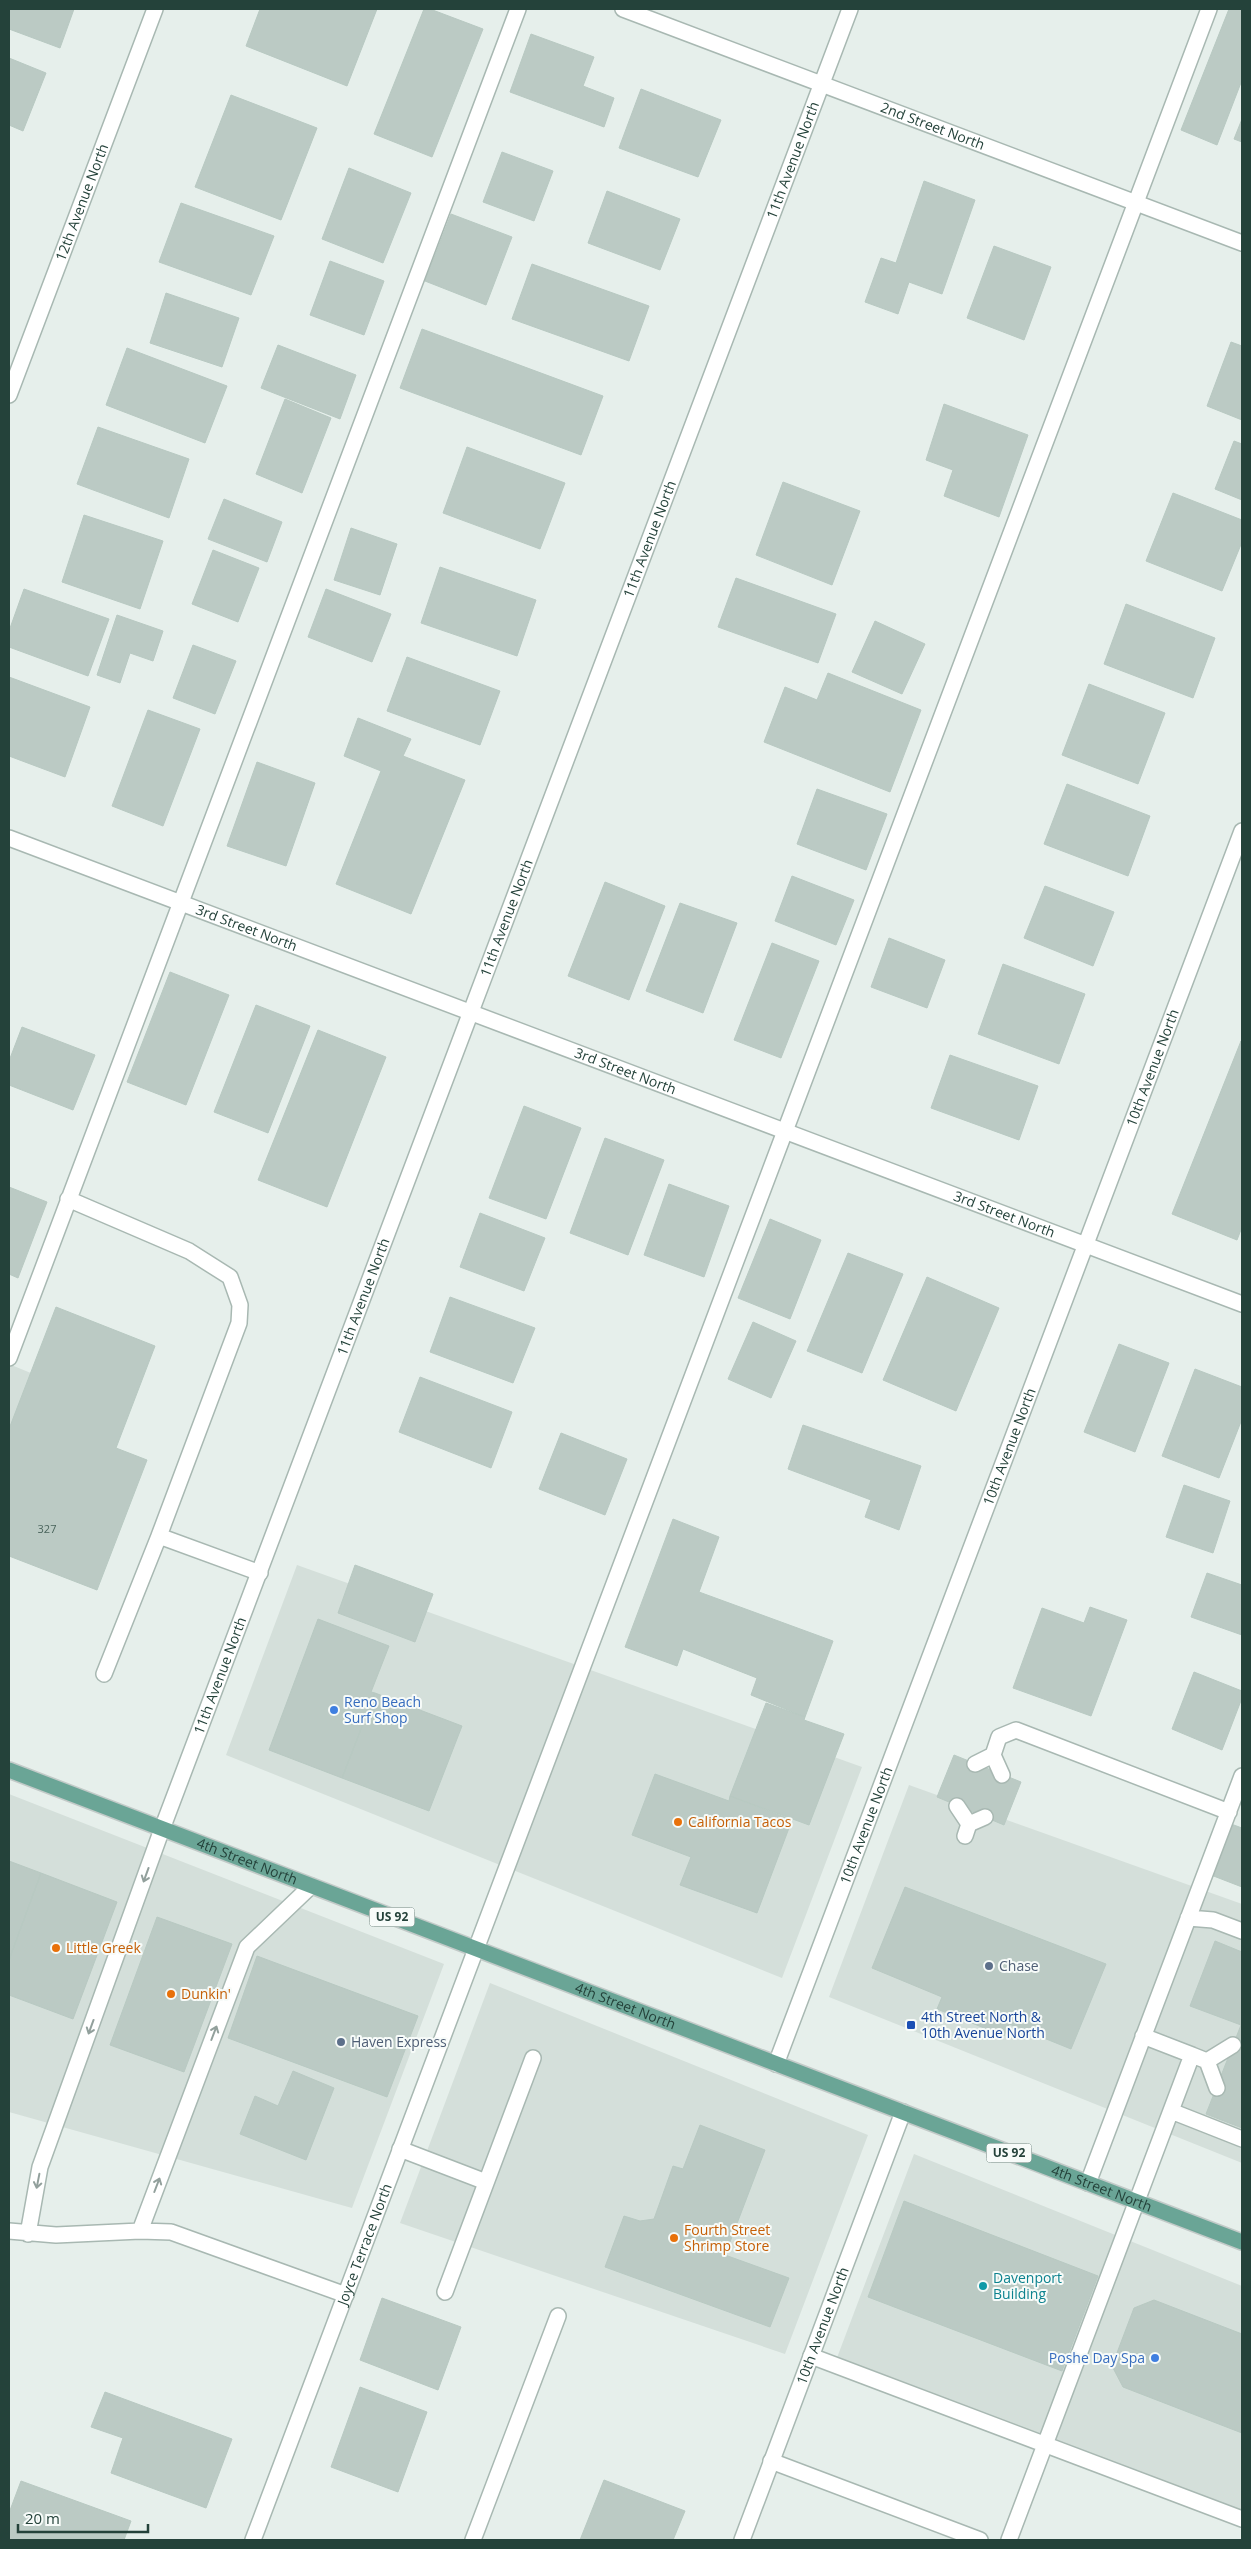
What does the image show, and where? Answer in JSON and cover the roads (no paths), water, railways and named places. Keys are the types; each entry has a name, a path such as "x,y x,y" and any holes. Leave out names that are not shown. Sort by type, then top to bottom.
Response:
{"main road":[{"name":"4th Street North","path":"9,1770 1242,2242"}],"street":[{"name":"12th Avenue North","path":"9,395 155,9"},
{"path":"9,1358 518,9"},
{"name":"2nd Street North","path":"622,9 1242,243"},
{"name":"11th Avenue North","path":"28,2234 40,2166 162,1829 850,9"},
{"name":"Joyce Terrace North","path":"253,2540 1209,9"},
{"name":"10th Avenue North","path":"776,2064 1242,831"},
{"name":"3rd Street North","path":"9,838 1242,1304"},
{"path":"68,1199 188,1251 230,1277 240,1305 239,1323 159,1536 104,1674"},
{"path":"159,1536 260,1573"},
{"path":"1002,1774 993,1755 999,1737 1016,1730 1229,1812"},
{"path":"974,1764 993,1755"},
{"path":"1088,2183 1242,1776"},
{"path":"957,1806 967,1830 985,1817"},
{"path":"140,2231 247,1947 311,1886"},
{"path":"1188,1918 1213,1920 1242,1931"},
{"path":"1143,2036 1207,2061 1217,2088"},
{"path":"1207,2061 1233,2045"},
{"path":"1009,2540 1192,2055"},
{"path":"445,2292 533,2058"},
{"path":"1171,2111 1242,2140"},
{"name":"10th Avenue North","path":"742,2540 903,2112"},
{"path":"400,2149 486,2182"},
{"path":"9,2231 56,2235 140,2231 171,2232 346,2295"},
{"path":"473,2540 558,2316"},
{"path":"811,2356 1242,2519"},
{"path":"771,2462 980,2540"}],"place":[{"name":"Reno Beach Surf Shop","path":"334,1710"},
{"name":"California Tacos","path":"678,1822"},
{"name":"Little Greek","path":"56,1948"},
{"name":"Chase","path":"989,1966"},
{"name":"Dunkin'","path":"171,1994"},
{"name":"4th Street North & 10th Avenue North","path":"911,2025"},
{"name":"Haven Express","path":"341,2042"},
{"name":"Fourth Street Shrimp Store","path":"674,2238"},
{"name":"Davenport Building","path":"983,2286"},
{"name":"Poshe Day Spa","path":"1155,2358"}]}
